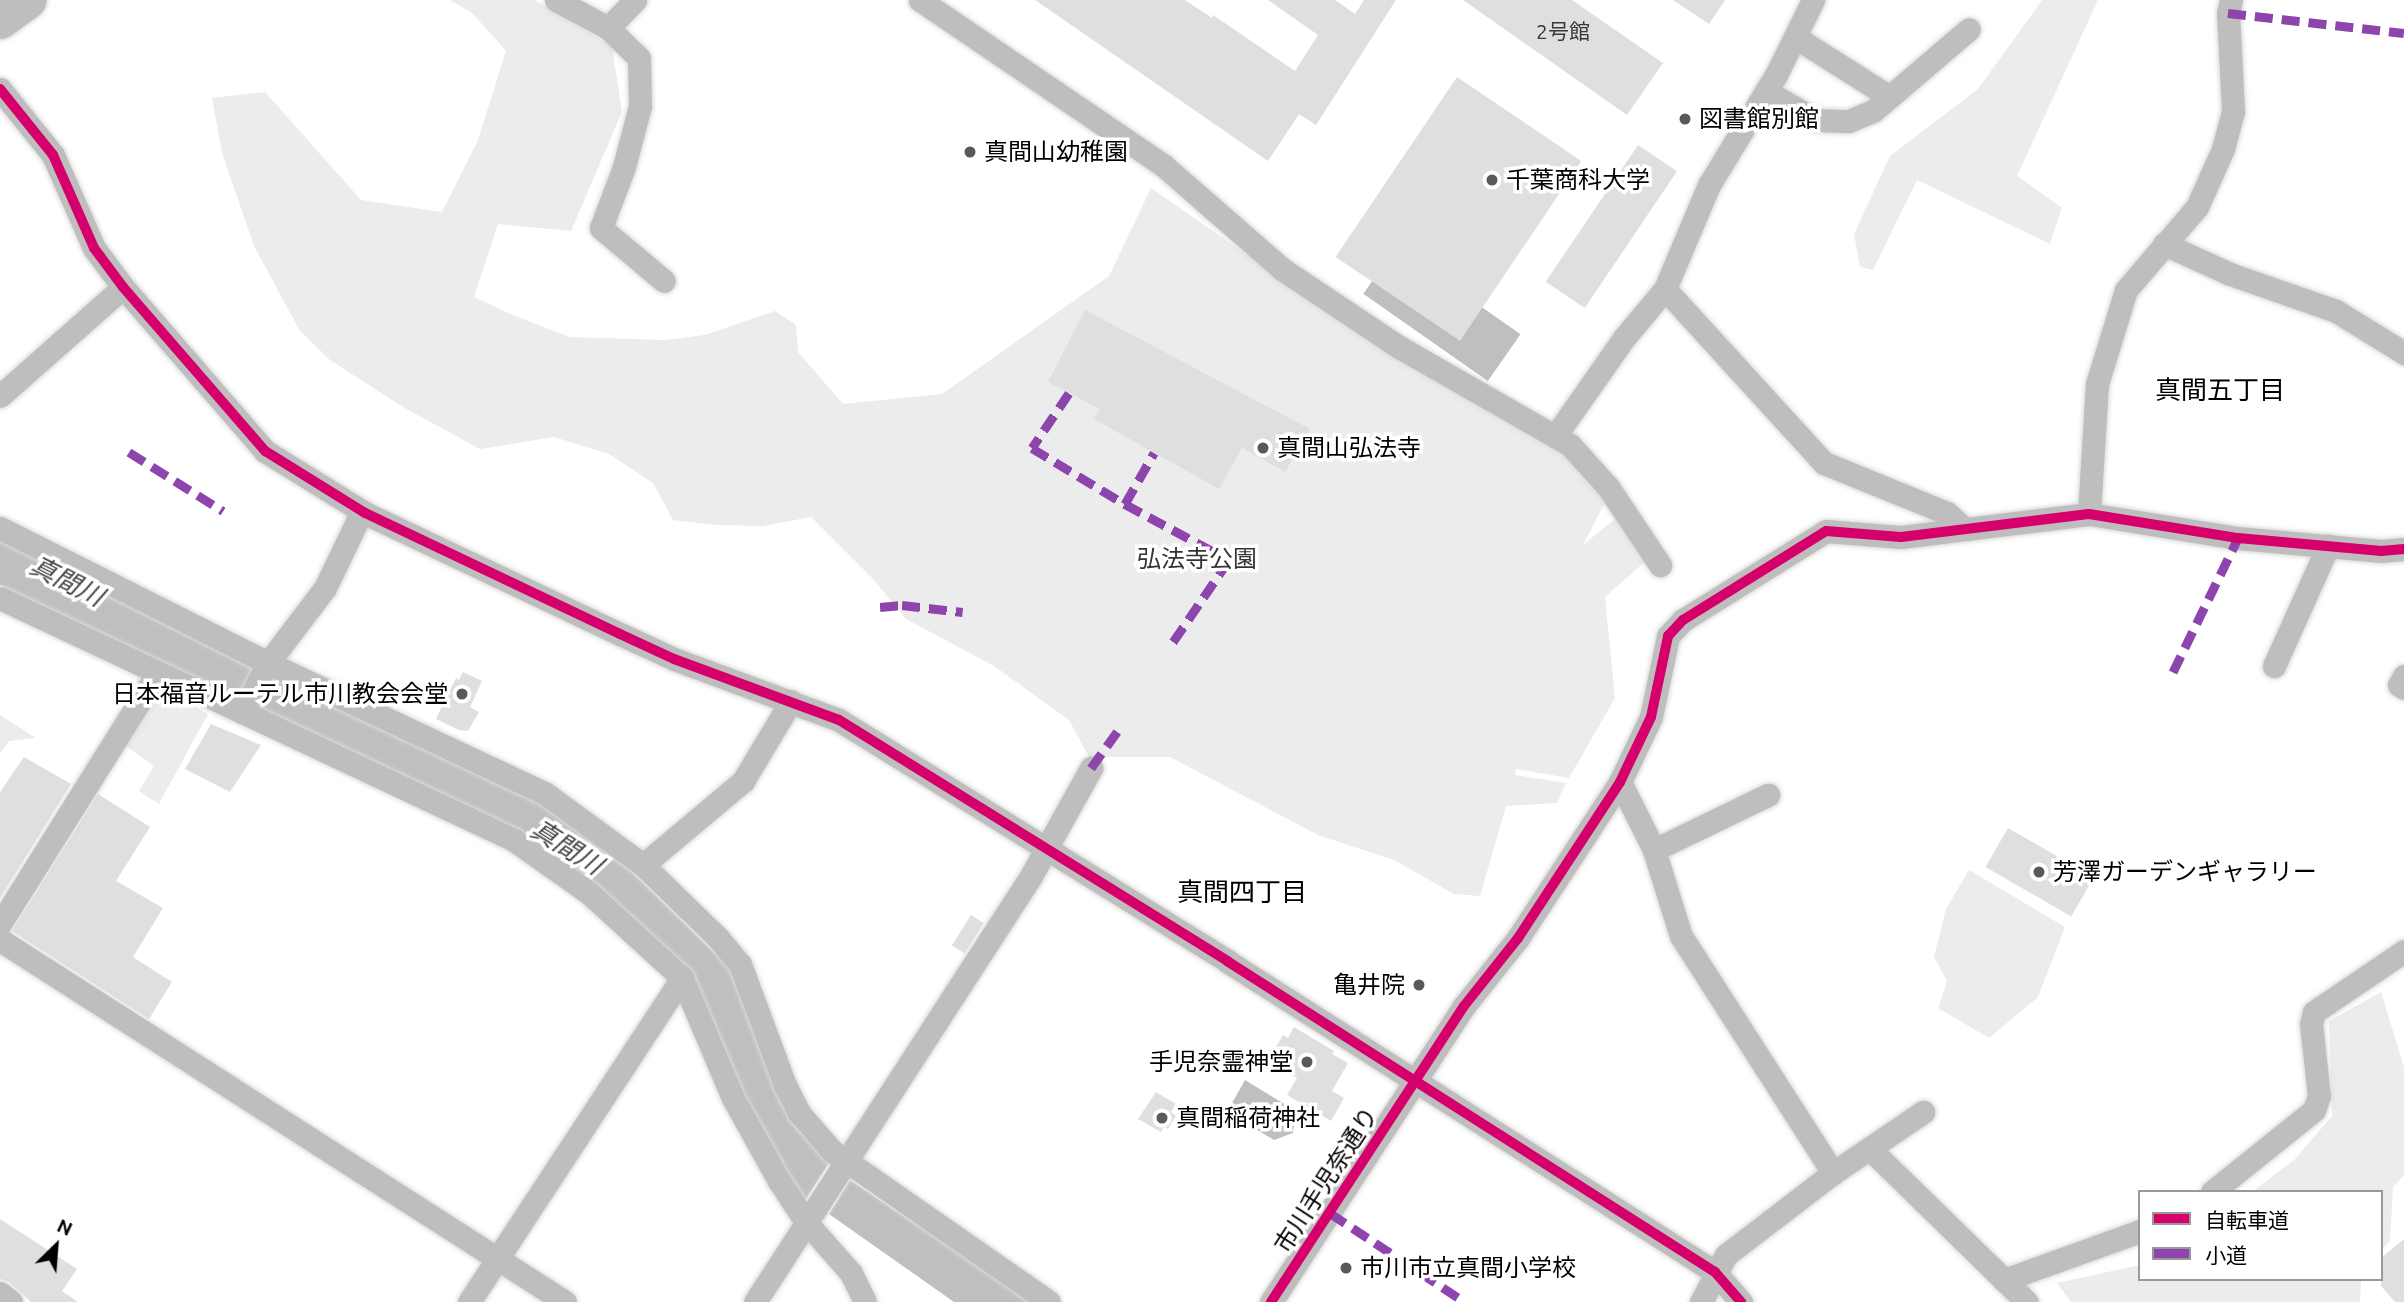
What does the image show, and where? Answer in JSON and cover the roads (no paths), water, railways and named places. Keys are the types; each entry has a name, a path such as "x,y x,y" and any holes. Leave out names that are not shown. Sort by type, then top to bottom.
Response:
{"main road":[{"path":"0,20 27,0"}],"street":[{"path":"556,0 608,28 639,58 640,106 624,167 601,228 664,281"},
{"path":"608,28 635,0"},
{"path":"920,0 1164,166 1282,269 1399,347 1570,445 1608,487 1660,565"},
{"path":"1556,435 1624,338 1665,289 1709,185 1766,91 1812,0"},
{"path":"2089,514 2097,384 2126,290 2197,207 2224,149 2233,111 2228,13 2231,0"},
{"path":"1766,91 1816,120 1849,121 1873,111 1969,29"},
{"path":"1794,37 1890,97"},
{"path":"0,89 53,155 94,248 123,288 265,451 362,511 674,659 839,720 1416,1081 1715,1272 1741,1302"},
{"path":"2164,244 2230,274 2336,311 2404,353"},
{"path":"0,396 123,288"},
{"path":"1665,289 1824,463 1947,513 1965,528"},
{"path":"242,712 268,663 325,588 362,511"},
{"name":"市川手児奈通り","path":"1271,1302 1464,1006 1518,938 1620,782 1651,717 1668,636 1683,620 1826,531 1901,537 2089,514 2238,538 2381,551 2404,549"},
{"path":"0,528 268,663 546,794 643,865 718,938 740,964 785,1085 799,1113 844,1161 1049,1302"},
{"path":"2274,666 2328,546"},
{"path":"0,598 514,840 589,893 682,978 733,1098 779,1181 807,1222 851,1273 865,1302"},
{"path":"0,924 159,672"},
{"path":"2404,676 2399,685 2404,688"},
{"path":"643,865 743,781 790,701"},
{"path":"755,1302 1045,850 1091,768"},
{"path":"1620,782 1654,850 1681,936 1833,1173"},
{"path":"1654,850 1768,795"},
{"path":"0,940 565,1302"},
{"path":"2214,1190 2314,1110 2319,1096 2311,1024 2314,1012 2404,951"},
{"path":"468,1302 682,978"},
{"path":"1701,1302 1726,1255 1833,1173 1923,1112"},
{"path":"1870,1149 2027,1302"},
{"path":"2004,1280 2138,1232"},
{"path":"0,1293 11,1302"}],"water":[{"path":"1396,247 1521,334 1488,381 1363,294"},
{"name":"真間川","path":"0,538 539,801 634,874 729,967 794,1126 829,1163 804,1202 741,1092 691,972 521,833 0,585"},
{"path":"1245,1080 1296,1111 1293,1133 1274,1140 1227,1112"},
{"path":"850,1180 1032,1302 954,1302 829,1214"}],"place":[{"name":"図書館別館","path":"1685,119"},
{"name":"真間山幼稚園","path":"970,152"},
{"name":"千葉商科大学","path":"1492,180"},
{"name":"真間山弘法寺","path":"1263,448"},
{"name":"日本福音ルーテル市川教会会堂","path":"462,694"},
{"name":"芳澤ガーデンギャラリー","path":"2039,872"},
{"name":"亀井院","path":"1419,985"},
{"name":"手児奈霊神堂","path":"1307,1062"},
{"name":"真間稲荷神社","path":"1162,1118"},
{"name":"市川市立真間小学校","path":"1346,1268"}],"district":[{"name":"真間五丁目","path":"2220,390"},
{"name":"真間四丁目","path":"1242,892"}],"park label":[{"name":"弘法寺公園","path":"1197,559"}]}
